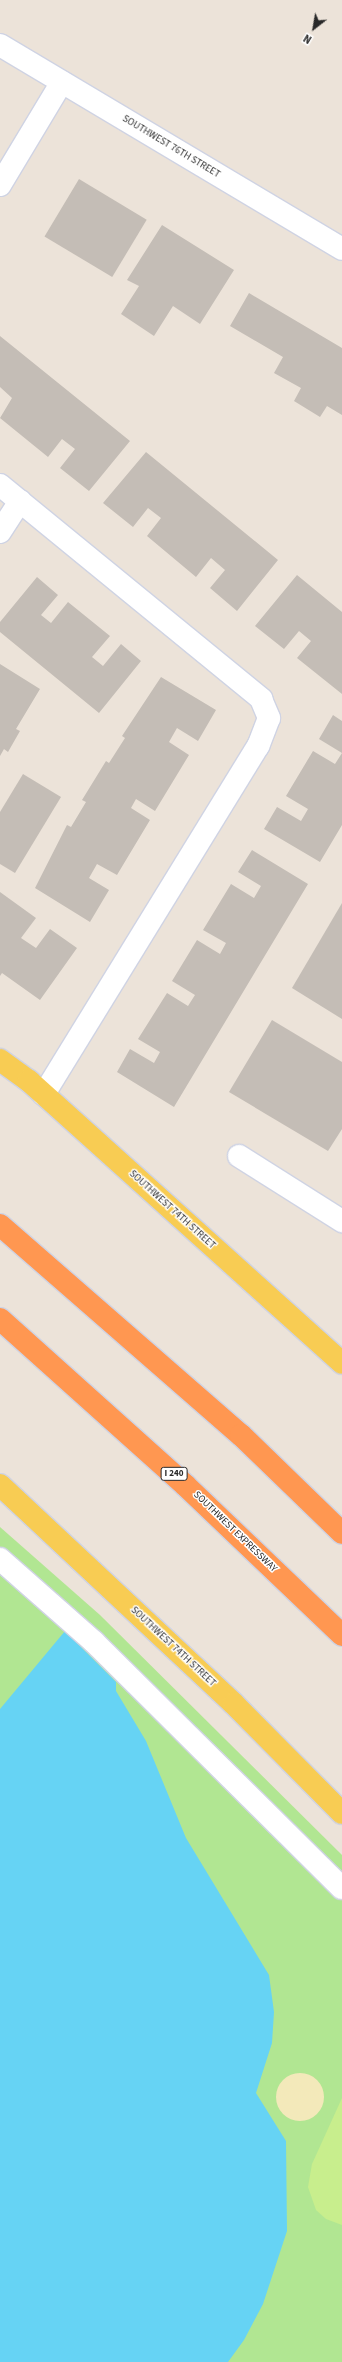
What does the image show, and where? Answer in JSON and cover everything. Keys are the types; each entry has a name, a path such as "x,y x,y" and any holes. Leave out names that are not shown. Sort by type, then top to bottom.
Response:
{"highway":[{"path":"0,1225 235,1430 342,1533"},
{"name":"SOUTHWEST EXPRESSWAY","path":"0,1319 185,1485 342,1635"}],"main road":[{"name":"SOUTHWEST 74TH STREET","path":"0,1060 44,1094 342,1363"},
{"name":"SOUTHWEST 74TH STREET","path":"0,1485 234,1704 342,1813"}],"street":[{"name":"SOUTHWEST 76TH STREET","path":"0,45 342,249"},
{"path":"0,185 62,82"},
{"path":"0,485 261,699 269,718 258,746 44,1094"},
{"path":"0,532 20,501"},
{"path":"239,1156 342,1221"},
{"path":"0,1559 94,1642 342,1888"}],"green space":[{"path":"0,1527 100,1615 342,1855 342,2362 0,2362"},
{"path":"342,2098 342,2225 326,2219 316,2210 308,2187 312,2164"}],"sand":[{"path":"300,2073 309,2075 317,2080 322,2088 324,2097 322,2106 317,2114 309,2119 300,2121 291,2119 283,2114 278,2106 276,2097 278,2088 283,2080 291,2075"}],"water":[{"path":"65,1631 116,1682 116,1691 146,1741 186,1838 269,1975 274,2012 272,2043 256,2093 286,2141 287,2231 263,2304 244,2340 228,2362 0,2362 0,1709"}],"building":[{"path":"79,179 147,220 112,277 44,236"},
{"path":"162,225 234,270 200,324 173,306 154,336 121,314 139,286 127,280"},
{"path":"249,293 342,348 342,415 327,406 320,417 294,401 301,388 274,373 283,357 230,326"},
{"path":"0,336 130,441 89,491 60,468 75,449 62,439 48,457 0,418 12,398 0,387"},
{"path":"146,452 278,560 237,611 210,588 225,570 211,558 196,577 147,536 161,518 148,508 133,527 103,503"},
{"path":"297,575 342,612 342,694 297,658 311,641 299,631 284,649 255,626"},
{"path":"37,577 58,595 41,615 51,623 68,602 110,636 92,657 103,666 121,644 141,661 99,713 0,632 0,622"},
{"path":"0,664 40,689 16,729 20,731 8,752 4,749 0,756"},
{"path":"161,677 216,710 198,741 177,728 169,742 189,755 155,811 136,799 131,808 150,820 117,875 97,864 89,878 109,890 90,922 35,888 67,825 71,827 86,802 82,800 106,761 109,763 125,738 122,736"},
{"path":"333,715 342,721 342,753 319,739"},
{"path":"313,751 335,764 342,753 342,825 320,862 264,829 277,807 301,821 308,809 286,796"},
{"path":"23,774 61,797 15,873 0,864 0,812"},
{"path":"252,850 308,884 174,1107 117,1072 130,1049 154,1063 160,1052 138,1039 167,993 188,1006 195,995 172,981 197,940 220,954 226,943 203,930 231,884 254,898 261,886 238,872"},
{"path":"0,892 36,918 21,938 36,948 50,929 77,948 40,1000 2,973 0,976"},
{"path":"342,903 342,1019 292,988"},
{"path":"272,1020 342,1062 342,1129 328,1151 229,1092"}]}
